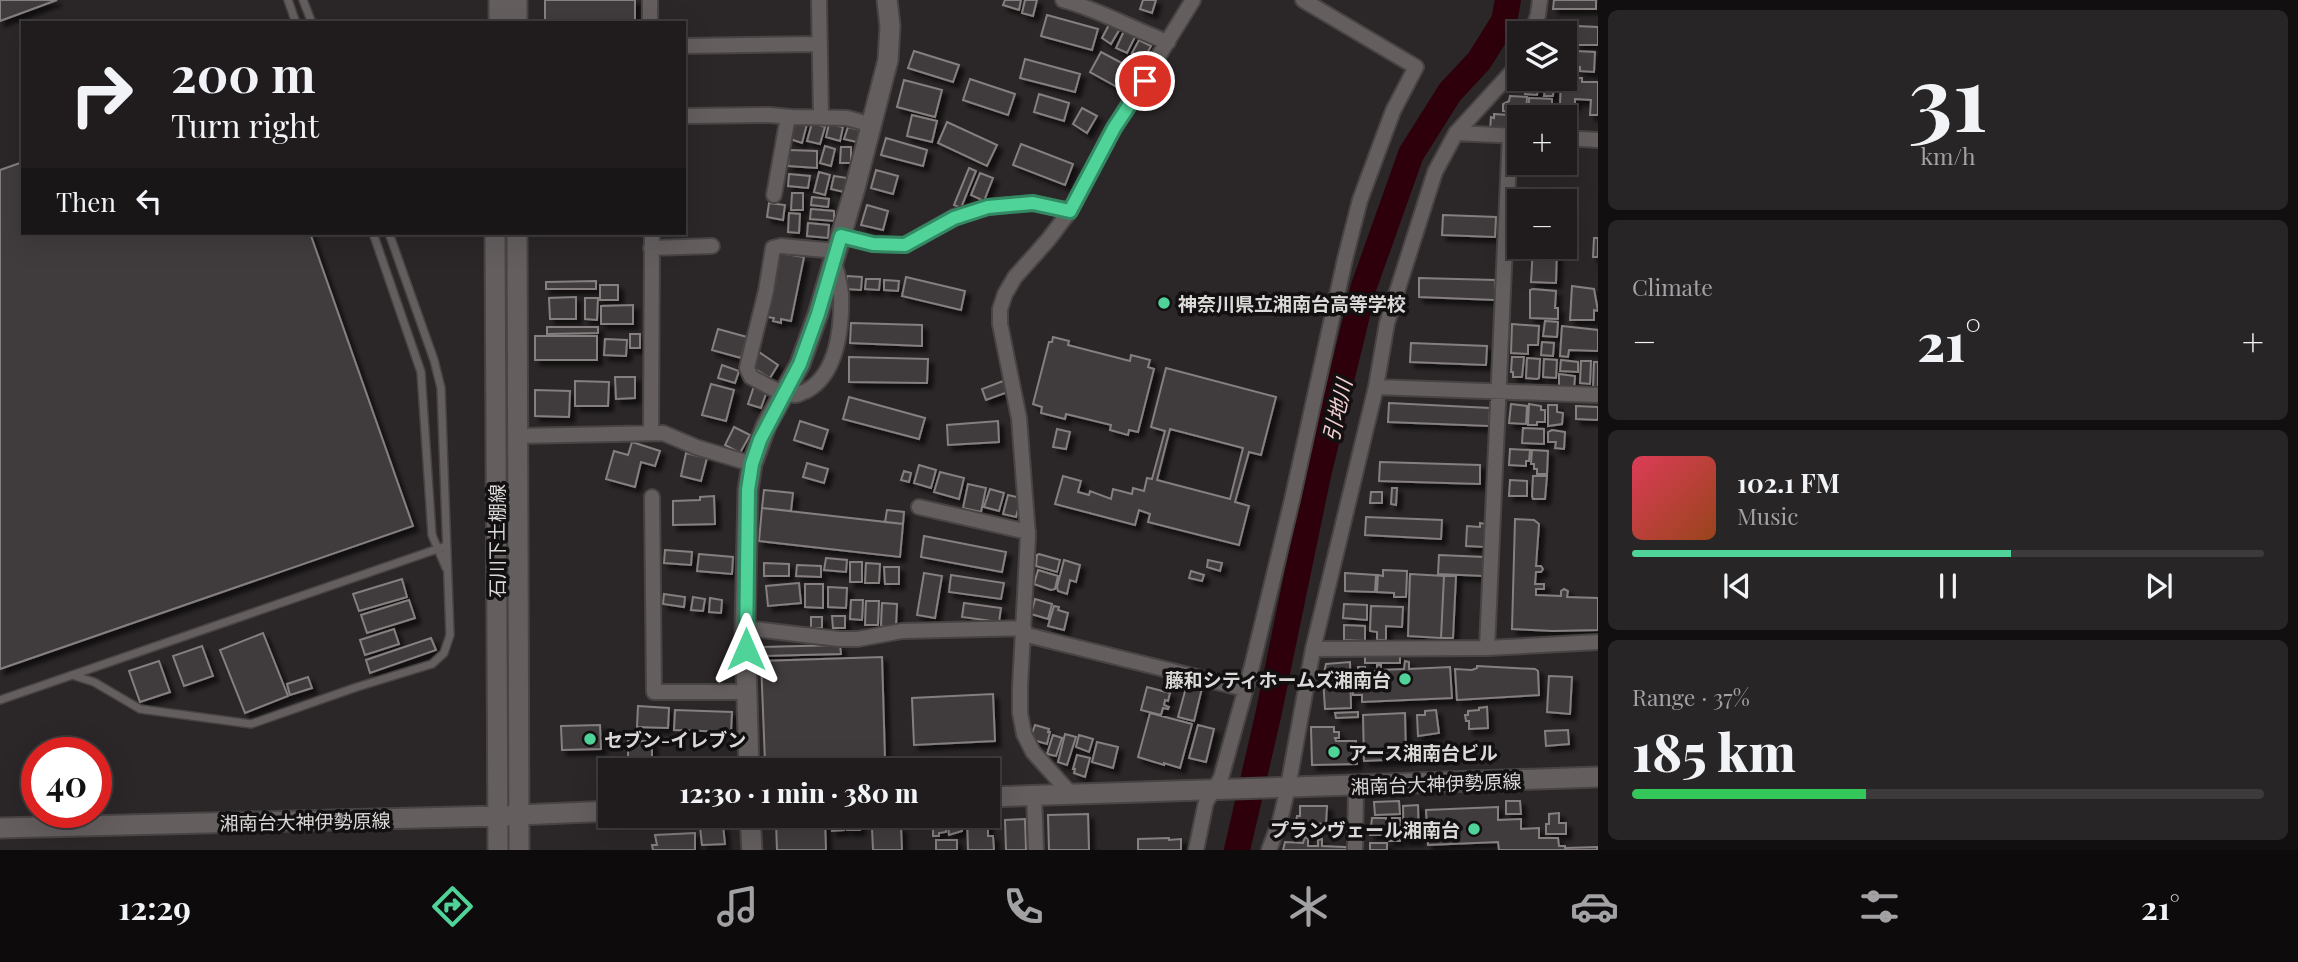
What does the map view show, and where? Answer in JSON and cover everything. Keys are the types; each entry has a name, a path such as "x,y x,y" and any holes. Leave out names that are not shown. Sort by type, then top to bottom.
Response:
{"street":[{"path":"499,0 499,21"},
{"path":"517,0 517,21"},
{"path":"650,0 650,21"},
{"path":"819,0 821,117"},
{"path":"748,758 745,628 748,490 752,464 763,433 800,364 838,250 889,52 887,0"},
{"path":"1063,0 1098,10 1168,42"},
{"path":"1070,793 1032,752 1024,734 1020,713 1028,532 1020,418 1000,324 1000,309 1015,277 1070,211 1114,128 1193,0"},
{"path":"1196,850 1206,802 1221,789 1221,778 1292,500 1360,200 1393,111 1416,66 1303,0"},
{"path":"1536,21 1540,0"},
{"path":"686,46 820,44"},
{"path":"1269,850 1280,821 1281,787 1376,387 1387,323 1435,172 1456,133 1507,77"},
{"path":"686,116 847,118 872,125"},
{"path":"774,195 787,122 791,117"},
{"path":"1456,133 1507,136"},
{"path":"1577,139 1598,140"},
{"path":"1487,648 1513,175"},
{"path":"838,250 841,293 836,347 822,378 813,387 797,395 785,393 751,377 747,368 766,291 773,248 781,246 838,250 873,244 905,245 954,218 988,207 1033,203 1070,211"},
{"name":"石川下土棚線","path":"495,235 498,850"},
{"name":"石川下土棚線","path":"517,235 519,850"},
{"path":"651,433 652,240 712,246"},
{"path":"1376,387 1598,396"},
{"path":"518,436 663,433 696,447 752,464"},
{"path":"652,497 654,692 747,692"},
{"path":"919,507 1028,532"},
{"path":"745,628 839,639 858,639 902,631 1024,632 1245,690"},
{"path":"1313,649 1487,648 1598,642"},
{"name":"湘南台大神伊勢原線","path":"1221,789 1598,777"},
{"path":"1355,850 1356,786"},
{"path":"1000,797 1221,789"},
{"path":"1034,795 1036,850"},
{"name":"湘南台大神伊勢原線","path":"0,828 598,812"},
{"path":"751,828 752,850"}],"lane":[{"path":"288,0 295,21"},
{"path":"303,0 311,21"},
{"path":"374,235 421,372 432,535 448,571"},
{"path":"72,675 94,682 134,707 146,711 251,724 357,687 424,668 444,653 450,635 440,388 434,360 390,235"},
{"path":"0,700 446,546"}],"building":[{"path":"0,0 57,0 0,21"},
{"path":"545,0 635,0 635,21 545,21"},
{"path":"1005,0 1021,0 1019,10 1003,5"},
{"path":"1025,0 1037,0 1033,16 1022,13"},
{"path":"1143,0 1156,0 1152,13 1140,9"},
{"path":"1554,0 1596,0 1596,9 1553,9"},
{"path":"1047,15 1098,29 1092,50 1041,36"},
{"path":"1111,21 1121,27 1111,44 1102,38"},
{"path":"1577,26 1598,27 1598,45 1577,45"},
{"path":"1124,31 1135,37 1127,53 1116,48"},
{"path":"1139,40 1151,46 1144,59 1132,53"},
{"path":"914,51 959,65 953,82 908,68"},
{"path":"1577,51 1595,52 1594,72 1580,71 1580,67 1577,67"},
{"path":"1101,52 1137,71 1126,92 1090,72"},
{"path":"1025,59 1080,74 1075,92 1020,78"},
{"path":"1578,78 1582,78 1582,82 1598,82 1598,115 1590,115 1591,100 1575,99 1575,105 1560,105 1561,91 1577,91"},
{"path":"970,79 1015,94 1008,115 963,100"},
{"path":"904,80 942,90 935,117 897,107"},
{"path":"1525,91 1538,91 1537,95 1525,94"},
{"path":"1545,91 1553,91 1553,96 1544,96"},
{"path":"1039,94 1069,103 1064,121 1034,112"},
{"path":"1510,96 1527,97 1526,105 1507,105 1507,111 1503,111 1503,104 1509,101"},
{"path":"1529,98 1552,99 1552,105 1529,105"},
{"path":"1082,108 1097,116 1087,133 1073,124"},
{"path":"1494,114 1507,115 1507,130 1490,130 1491,117 1494,118"},
{"path":"912,115 937,121 932,142 907,136"},
{"path":"795,121 807,124 802,143 790,139"},
{"path":"947,122 997,145 987,166 938,143"},
{"path":"812,123 825,127 820,144 807,141"},
{"path":"829,124 843,127 840,141 826,137"},
{"path":"848,127 860,130 857,142 844,139"},
{"path":"886,138 927,150 923,166 881,155"},
{"path":"1021,144 1073,164 1065,185 1013,165"},
{"path":"825,146 835,149 831,166 820,163"},
{"path":"841,147 851,147 851,163 840,163"},
{"path":"789,150 817,151 817,168 788,166"},
{"path":"21,163 21,235 311,235 413,526 0,669 0,170"},
{"path":"969,168 976,171 961,208 954,205"},
{"path":"876,170 898,176 893,194 871,188"},
{"path":"819,172 830,175 825,195 814,192"},
{"path":"980,173 993,178 984,201 971,195"},
{"path":"789,174 810,176 808,188 788,186"},
{"path":"834,176 847,178 844,192 831,189"},
{"path":"792,193 803,193 803,210 791,210"},
{"path":"812,197 829,199 828,207 811,205"},
{"path":"769,203 785,205 783,220 767,217"},
{"path":"867,205 888,211 883,230 861,225"},
{"path":"811,209 834,211 834,221 810,219"},
{"path":"789,213 800,214 799,233 788,232"},
{"path":"1443,215 1496,217 1495,237 1442,235"},
{"path":"808,223 829,225 828,238 807,236"},
{"path":"1594,238 1598,238 1598,257 1593,257"},
{"path":"779,253 804,257 791,321 781,319 781,323 767,317"},
{"path":"1532,259 1557,259 1556,283 1531,282"},
{"path":"847,276 862,277 861,290 846,289"},
{"path":"906,277 965,291 961,310 902,296"},
{"path":"1419,278 1495,280 1495,300 1419,297"},
{"path":"866,279 880,279 879,290 865,289"},
{"path":"884,280 899,281 898,291 884,290"},
{"path":"596,281 596,289 546,289 546,282"},
{"path":"600,285 618,285 618,300 600,300"},
{"path":"1572,286 1594,289 1598,311 1594,310 1594,320 1570,320"},
{"path":"1530,290 1556,291 1555,308 1558,308 1558,319 1530,318"},
{"path":"576,297 576,319 550,319 549,298"},
{"path":"585,298 598,298 597,320 585,319"},
{"path":"633,305 633,324 601,324 601,306"},
{"path":"1545,321 1558,322 1557,337 1543,336"},
{"path":"851,323 922,325 922,346 850,343"},
{"path":"1512,324 1539,326 1538,345 1528,345 1528,354 1511,353"},
{"path":"1562,326 1598,330 1598,351 1569,350 1568,357 1560,356"},
{"path":"547,327 598,327 598,333 547,334"},
{"path":"718,329 747,337 741,358 712,350"},
{"path":"630,334 640,334 640,348 630,348"},
{"path":"535,336 597,336 597,360 535,360"},
{"path":"1053,337 1069,341 1068,345 1130,361 1131,355 1150,360 1148,367 1154,369 1138,432 1129,430 1128,435 1110,430 1111,425 1066,414 1065,419 1041,413 1042,407 1033,404 1049,342 1052,342"},
{"path":"605,339 627,340 626,356 604,355"},
{"path":"1542,342 1554,343 1553,356 1541,355"},
{"path":"1411,343 1487,346 1486,365 1410,362"},
{"path":"759,352 778,365 770,378 750,366"},
{"path":"849,357 928,359 927,383 849,382"},
{"path":"1512,357 1524,357 1522,377 1513,377"},
{"path":"1527,358 1540,359 1539,378 1526,378"},
{"path":"1544,359 1557,360 1556,378 1543,377"},
{"path":"1561,360 1578,362 1578,372 1560,371"},
{"path":"1581,361 1591,361 1590,384 1580,383"},
{"path":"1594,362 1598,362 1598,389 1593,389"},
{"path":"722,365 739,371 735,383 718,378"},
{"path":"1166,368 1276,397 1261,455 1249,452 1235,502 1249,506 1239,545 1148,522 1150,514 1139,510 1135,525 1055,504 1063,476 1081,481 1078,492 1089,495 1090,491 1111,499 1113,489 1132,494 1133,488 1144,491 1147,478 1152,479 1165,431 1151,427","holes":["1170,429 1243,448 1230,499 1157,480"]},
{"path":"1559,374 1575,376 1574,390 1559,388"},
{"path":"615,377 635,377 635,398 616,399"},
{"path":"575,381 609,382 608,406 575,406"},
{"path":"1003,381 1008,392 986,400 982,389"},
{"path":"711,384 734,390 726,421 702,415"},
{"path":"754,386 767,391 761,408 748,404"},
{"path":"535,390 570,391 569,417 535,416"},
{"path":"849,397 925,418 919,439 843,419"},
{"path":"1389,403 1490,408 1489,426 1388,422"},
{"path":"1511,404 1527,406 1526,424 1509,423"},
{"path":"1529,404 1541,406 1541,410 1545,410 1545,422 1528,425"},
{"path":"1548,405 1557,405 1557,412 1563,413 1562,424 1548,426"},
{"path":"1576,406 1598,407 1598,420 1576,419"},
{"path":"800,421 828,430 822,449 794,440"},
{"path":"998,421 999,442 948,445 947,425"},
{"path":"734,427 750,435 740,453 725,445"},
{"path":"1523,428 1544,429 1544,444 1522,443"},
{"path":"1057,429 1070,432 1066,449 1053,447"},
{"path":"1548,432 1565,432 1564,449 1555,448 1556,442 1548,442"},
{"path":"632,442 660,451 655,466 641,462 635,487 606,479 614,451 628,455"},
{"path":"1510,449 1530,450 1526,466 1509,465"},
{"path":"1532,450 1548,451 1547,474 1537,474 1534,464 1531,464"},
{"path":"686,453 707,458 701,481 681,476"},
{"path":"1380,462 1480,465 1480,484 1379,481"},
{"path":"807,463 828,469 824,483 803,477"},
{"path":"919,465 936,470 931,488 914,483"},
{"path":"904,471 911,473 909,482 901,480"},
{"path":"940,472 964,478 959,499 934,492"},
{"path":"1533,476 1547,476 1545,499 1533,499"},
{"path":"1510,480 1527,481 1527,496 1509,496"},
{"path":"968,484 986,488 981,512 963,508"},
{"path":"1392,488 1397,488 1396,505 1391,504"},
{"path":"990,489 1004,493 999,511 984,507"},
{"path":"764,490 793,493 791,511 762,508"},
{"path":"1371,492 1382,492 1382,503 1370,503"},
{"path":"1008,495 1021,498 1016,517 1003,514"},
{"path":"714,496 715,524 673,525 673,501 700,500 700,497"},
{"path":"762,508 903,524 900,557 759,541"},
{"path":"887,510 904,512 903,524 885,522"},
{"path":"1366,517 1442,520 1441,539 1365,535"},
{"path":"1515,519 1534,520 1539,524 1536,566 1543,569 1536,572 1535,584 1544,584 1544,589 1536,589 1536,595 1561,596 1564,589 1568,591 1567,597 1598,598 1598,630 1512,629"},
{"path":"1480,523 1486,524 1485,547 1466,546 1467,526 1480,527"},
{"path":"924,536 1006,552 1002,572 921,557"},
{"path":"665,550 692,552 691,565 664,563"},
{"path":"699,554 733,557 732,574 697,571"},
{"path":"1039,554 1060,560 1057,572 1036,566"},
{"path":"1439,555 1485,557 1484,576 1438,574"},
{"path":"826,558 847,560 846,572 824,570"},
{"path":"1064,560 1080,565 1076,582 1070,580 1067,594 1058,591 1057,587"},
{"path":"1208,560 1222,563 1220,571 1207,567"},
{"path":"850,562 862,562 862,582 850,582"},
{"path":"764,563 789,564 789,576 764,576"},
{"path":"866,563 880,564 879,583 865,583"},
{"path":"797,565 821,566 821,577 796,576"},
{"path":"884,567 899,567 899,584 885,584"},
{"path":"1038,570 1058,576 1055,589 1034,584"},
{"path":"1383,570 1407,571 1406,597 1377,592 1378,575 1383,576"},
{"path":"1191,571 1204,575 1202,581 1189,578"},
{"path":"924,573 942,576 935,618 917,615"},
{"path":"1345,573 1376,575 1375,592 1345,591"},
{"path":"1410,574 1444,576 1441,638 1408,636"},
{"path":"951,575 1004,583 1001,599 949,592"},
{"path":"1444,576 1456,576 1453,638 1441,638"},
{"path":"402,579 407,597 359,611 353,594"},
{"path":"799,583 801,603 768,606 766,586"},
{"path":"805,584 823,584 823,608 805,607"},
{"path":"828,587 847,588 846,608 828,607"},
{"path":"664,594 685,597 684,607 663,604"},
{"path":"693,597 705,599 703,611 691,610"},
{"path":"710,598 722,600 721,613 709,612"},
{"path":"1035,599 1052,604 1048,619 1031,614"},
{"path":"409,600 415,618 367,633 361,615"},
{"path":"851,600 863,600 862,620 850,619"},
{"path":"866,601 879,601 878,625 865,625"},
{"path":"882,603 897,604 896,627 881,626"},
{"path":"964,603 1001,608 999,622 962,617"},
{"path":"1344,604 1367,605 1367,620 1343,618"},
{"path":"1054,606 1068,613 1064,630 1048,626"},
{"path":"1371,606 1403,607 1402,627 1386,626 1386,640 1377,640 1377,632 1370,631"},
{"path":"832,616 845,616 845,628 833,628"},
{"path":"811,617 822,617 822,628 811,628"},
{"path":"1344,625 1365,626 1365,641 1344,640"},
{"path":"394,629 399,644 365,655 360,640"},
{"path":"263,633 288,696 245,713 220,650"},
{"path":"431,638 436,650 370,673 366,660"},
{"path":"840,645 841,654 762,656 762,647"},
{"path":"202,646 213,676 184,686 173,656"},
{"path":"1400,655 1400,663 1365,663 1365,656"},
{"path":"882,657 885,758 765,758 761,661"},
{"path":"159,661 170,692 140,702 129,671"},
{"name":"藤和シティホームズ湘南台","path":"1405,661 1409,662 1409,669 1450,667 1452,698 1362,702 1362,695 1353,695 1353,688 1359,687 1358,667 1365,667 1365,671 1377,671 1377,665 1381,665 1381,670 1404,669"},
{"path":"1350,662 1351,708 1325,709 1323,678 1326,664"},
{"path":"1477,666 1535,669 1538,671 1539,695 1457,700 1455,669 1472,670"},
{"path":"1549,676 1572,677 1570,714 1547,712"},
{"path":"308,677 312,688 290,695 287,684"},
{"path":"1187,684 1202,688 1194,721 1178,717"},
{"path":"1147,687 1170,693 1164,705 1169,707 1163,708 1161,715 1141,710"},
{"path":"993,694 995,741 914,745 912,698"},
{"path":"638,706 669,708 668,728 637,727"},
{"path":"1487,707 1488,728 1469,729 1469,721 1466,721 1465,715 1468,715 1468,711"},
{"path":"675,710 732,712 731,732 674,730"},
{"path":"1436,710 1439,733 1418,736 1417,715"},
{"path":"1358,712 1358,717 1336,718 1335,713"},
{"path":"1150,713 1192,724 1180,768 1138,757"},
{"path":"1405,713 1406,759 1364,761 1363,715"},
{"path":"600,725 601,749 562,750 561,726"},
{"path":"1035,725 1049,729 1047,744 1030,739"},
{"path":"1198,725 1214,729 1206,762 1189,758"},
{"name":"アース湘南台ビル","path":"1311,727 1334,727 1334,732 1339,732 1336,741 1356,741 1357,764 1312,765"},
{"path":"1568,730 1569,744 1546,746 1545,731"},
{"path":"1065,734 1076,737 1067,765 1058,762"},
{"path":"1053,735 1062,738 1056,756 1047,754"},
{"path":"1079,735 1093,739 1089,752 1076,747"},
{"path":"628,741 652,741 652,758 628,758"},
{"path":"1097,742 1118,747 1113,768 1092,762"},
{"path":"1077,755 1090,758 1085,777 1074,773"},
{"path":"1399,801 1400,814 1375,815 1374,802"},
{"path":"1506,801 1520,801 1521,814 1506,814"},
{"path":"1418,805 1419,840 1404,840 1403,806"},
{"path":"1300,806 1327,806 1326,824 1296,822 1297,816 1300,816"},
{"name":"プランヴェール湘南台","path":"1498,807 1498,820 1521,819 1521,829 1539,828 1539,838 1558,838 1559,846 1565,848 1597,847 1597,850 1499,850 1498,842 1428,845 1426,810"},
{"path":"1559,813 1559,823 1566,823 1566,834 1546,834 1549,814"},
{"path":"1088,814 1089,850 1049,850 1048,815"},
{"path":"1372,818 1386,818 1386,835 1370,835"},
{"path":"1392,818 1400,818 1400,841 1389,841 1389,821 1392,821"},
{"path":"1025,819 1026,850 1006,850 1005,820"},
{"path":"700,828 723,828 725,844 702,845"},
{"path":"776,828 825,828 826,850 777,850"},
{"path":"872,828 901,828 902,850 873,850"},
{"path":"933,828 946,828 946,832 933,836"},
{"path":"948,828 962,828 962,831 949,835"},
{"path":"967,828 988,828 988,836 993,836 994,850 968,850"},
{"path":"695,833 695,850 653,850 652,845 657,845 655,835"},
{"path":"1305,837 1308,839 1308,846 1318,846 1318,840 1322,839 1322,846 1345,847 1350,850 1283,850 1285,842 1303,843"},
{"path":"1138,839 1181,839 1181,850 1138,850"},
{"path":"936,840 957,840 957,850 936,850"},
{"path":"1370,843 1387,843 1387,850 1370,850"}],"waterway":[{"name":"引地川","path":"1237,850 1318,475 1364,286 1411,154 1450,92 1479,61 1504,21 1508,0"}],"place":[{"name":"神奈川県立湘南台高等学校","path":"1164,303"},
{"name":"藤和シティホームズ湘南台","path":"1405,679"},
{"name":"セブン-イレブン","path":"590,739"},
{"name":"アース湘南台ビル","path":"1334,752"},
{"name":"プランヴェール湘南台","path":"1474,829"}],"route":[{"path":"746,649 748,490 752,464 766,426 800,364 841,236 873,244 905,245 943,222 988,207 1033,203 1070,211 1114,128 1145,81"}]}
